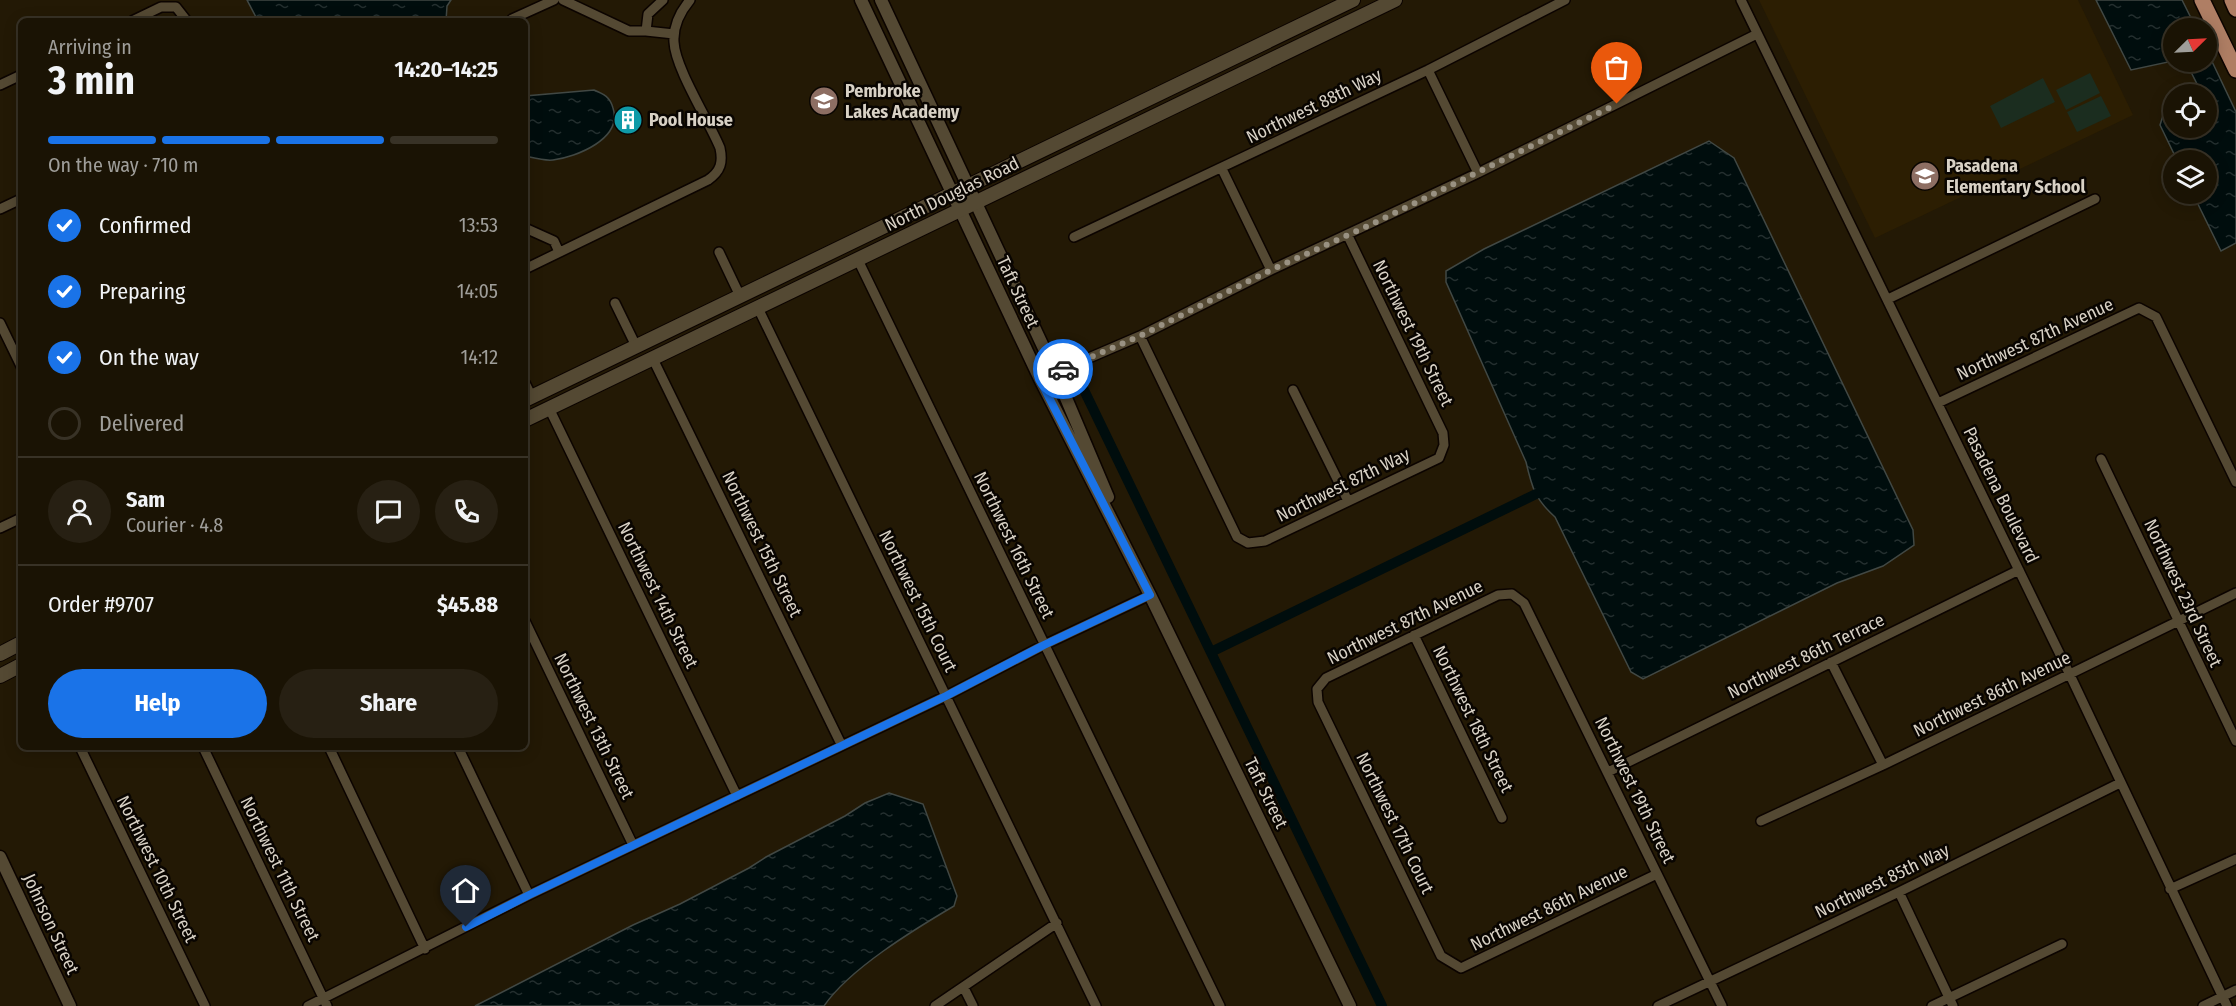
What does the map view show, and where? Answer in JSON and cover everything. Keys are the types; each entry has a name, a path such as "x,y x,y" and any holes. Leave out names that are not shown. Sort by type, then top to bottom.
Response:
{"main road":[{"name":"North Douglas Road","path":"528,398 1353,0"},
{"name":"North Douglas Road","path":"528,418 1395,0"},
{"path":"2202,0 2236,70"},
{"path":"2232,0 2236,9"},
{"path":"765,305 791,282 829,263 837,249"},
{"path":"0,654 18,645"},
{"path":"0,676 18,667"}],"street":[{"path":"516,18 554,0"},
{"path":"563,0 629,31 674,34"},
{"path":"646,31 648,14 663,0"},
{"path":"528,268 716,175 722,159 720,148 678,60 674,43 674,34 680,14 690,0"},
{"name":"Taft Street","path":"861,0 1040,380 1150,595 1350,1006"},
{"name":"Taft Street","path":"880,0 1055,372 1150,595"},
{"name":"Northwest 88th Way","path":"1074,237 1428,70 1565,0"},
{"name":"Pasadena Boulevard","path":"1741,0 2070,675 2224,1001"},
{"path":"138,18 161,7 176,7 185,18"},
{"path":"1040,380 1140,336 1271,270 1348,236 1757,34"},
{"path":"1428,70 1478,173"},
{"path":"0,85 18,76"},
{"path":"1222,169 1271,270"},
{"path":"1887,299 2095,199"},
{"path":"0,209 18,200"},
{"path":"528,229 554,241 559,252"},
{"name":"Northwest 19th Street","path":"1348,236 1443,433 1444,445"},
{"path":"719,252 740,296"},
{"name":"Northwest 16th Street","path":"858,260 1220,1006"},
{"path":"615,303 636,346"},
{"name":"Northwest 15th Court","path":"765,305 946,696 1096,1006"},
{"name":"Northwest 87th Avenue","path":"1938,403 2139,308 2156,317 2236,482"},
{"path":"0,323 18,360"},
{"name":"Northwest 87th Way","path":"1140,336 1237,537 1248,543 1265,541 1438,458 1444,445"},
{"name":"Northwest 15th Street","path":"653,359 841,744"},
{"path":"1293,390 1347,501"},
{"name":"Northwest 14th Street","path":"549,408 737,796"},
{"name":"Northwest 23rd Street","path":"2101,459 2236,741"},
{"path":"0,528 18,519"},
{"name":"Northwest 86th Terrace","path":"1608,772 2019,570"},
{"name":"Northwest 86th Avenue","path":"1761,822 2236,593"},
{"name":"Northwest 19th Street","path":"1512,594 1524,603 1722,1006"},
{"name":"Northwest 87th Avenue","path":"1317,689 1326,678 1414,635 1498,596 1512,594"},
{"path":"308,1006 325,1002 529,895 841,744 946,696 1044,645 1150,595"},
{"name":"Northwest 13th Street","path":"528,627 633,845"},
{"name":"Northwest 18th Street","path":"1414,635 1502,818"},
{"path":"1831,662 1883,765"},
{"name":"Northwest 17th Court","path":"1317,689 1318,702 1441,956 1454,966"},
{"name":"Northwest 10th Street","path":"81,750 205,1006"},
{"name":"Northwest 11th Street","path":"204,750 325,1002"},
{"path":"330,750 424,949"},
{"path":"459,750 529,895"},
{"name":"Northwest 85th Way","path":"1658,1006 1899,892 2120,783"},
{"name":"Johnson Street","path":"0,857 70,1006"},
{"path":"2170,889 2236,859"},
{"name":"Northwest 86th Avenue","path":"1454,966 1461,968 1657,874"},
{"path":"1899,892 1951,1002"},
{"path":"935,1006 1057,923"},
{"path":"1932,1006 1951,1002 2062,944"},
{"path":"964,988 973,1006"},
{"path":"2203,1006 2224,1001 2236,990"}],"shaded area":[{"name":"Pasadena Elementary School","path":"1759,0 2078,0 2133,115 1875,238"}],"green space":[{"path":"2090,73 2100,93 2066,110 2056,90"},
{"path":"2043,78 2055,102 2001,128 1990,106"},
{"path":"2101,96 2111,116 2077,132 2067,112"}],"water":[{"path":"247,0 451,0 447,6 446,18 256,18"},
{"path":"2096,0 2182,0 2191,18 2163,18 2163,63 2131,70"},
{"path":"2191,72 2217,72 2236,112 2236,243 2221,251 2198,204 2217,204 2217,150 2172,150 2166,138 2217,138 2217,84 2197,84"},
{"path":"594,90 606,96 610,101 614,119 611,129 595,144 573,155 553,160 528,157 528,96"},
{"path":"2163,116 2163,131 2160,125"},
{"path":"1709,141 1734,158 1913,530 1914,545 1883,566 1837,583 1643,679 1631,672 1555,517 1535,493 1526,462 1446,282 1446,271 1484,249"},
{"path":"889,793 923,804 957,896 954,906 902,938 866,964 835,992 824,1006 475,1006 633,925 680,904 845,816 865,803"}],"waterway":[{"path":"1083,388 1382,1006"},
{"path":"1211,652 1536,494"}],"way so far":[{"path":"1063,369 1140,336 1271,270 1348,236 1617,104"}],"place":[{"name":"Pembroke Lakes Academy","path":"824,101"},
{"name":"Pool House","path":"628,120"},
{"name":"Pasadena Elementary School","path":"1925,176"}],"route":[{"path":"466,927 1150,595 1040,380 1063,369"}]}
